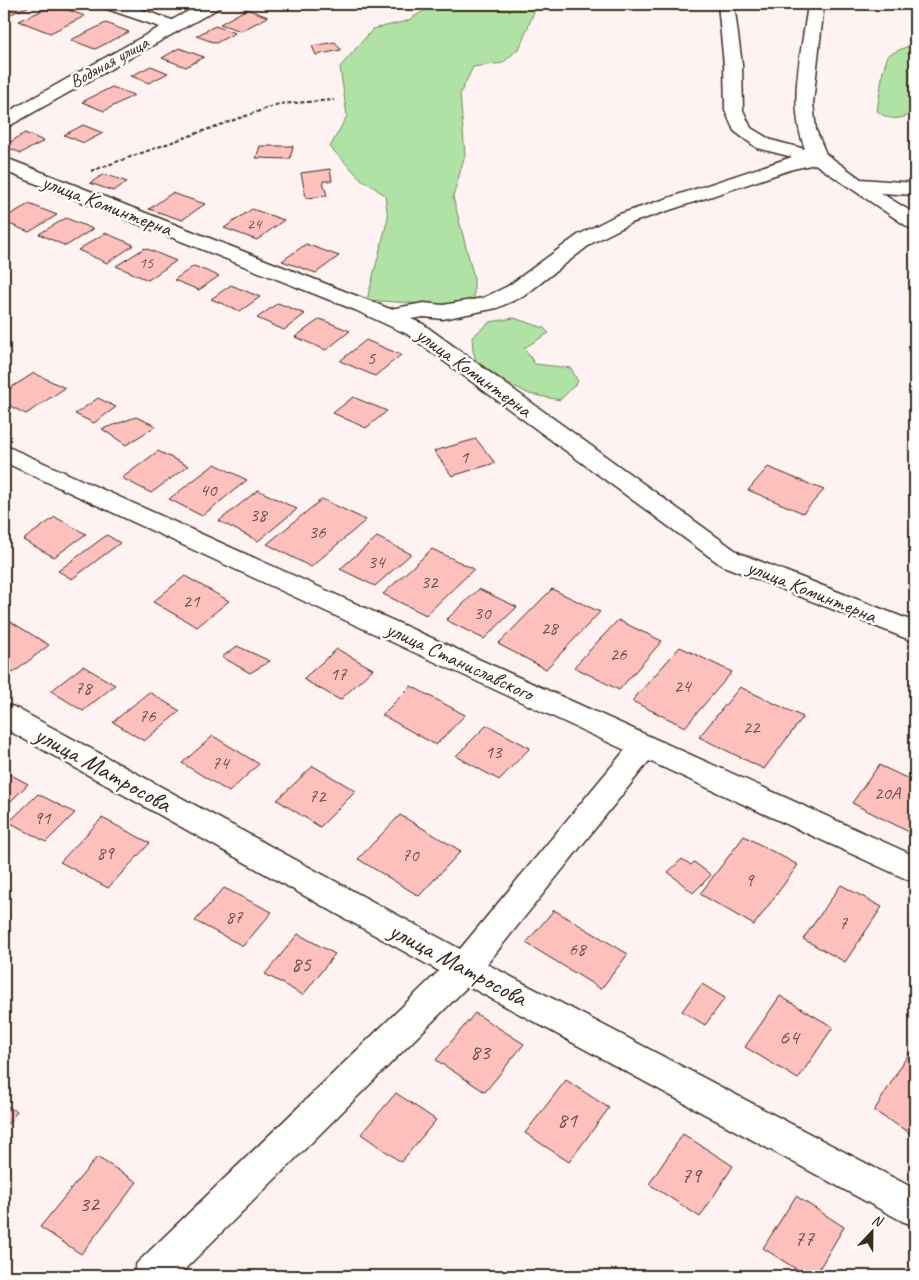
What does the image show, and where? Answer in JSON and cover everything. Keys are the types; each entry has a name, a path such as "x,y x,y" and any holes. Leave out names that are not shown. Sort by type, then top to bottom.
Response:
{"street":[{"path":"110,4 174,26"},
{"name":"Водяная улица","path":"4,121 213,4"},
{"path":"726,4 733,65 734,110 743,131 764,144 788,152 818,158 915,223"},
{"path":"816,4 804,103 807,130 818,158"},
{"path":"389,316 424,310 443,312 490,303 516,291 585,239 624,219 788,164 818,158"},
{"name":"улица Коминтерна","path":"4,164 389,316 415,329 730,559 915,632"},
{"path":"856,185 915,188"},
{"name":"улица Станиславского","path":"4,453 915,870"},
{"name":"улица Матросова","path":"4,715 464,968 915,1208"},
{"path":"151,1276 464,968 645,746"}],"path":[{"path":"55,184 279,104 334,100"}],"green space":[{"path":"435,4 537,4 520,47 503,63 473,67 460,94 465,155 453,197 474,278 474,312 411,303 367,300 388,218 385,195 361,179 330,147 347,116 340,67 373,29 407,21"},
{"path":"906,47 915,47 915,111 901,118 891,118 877,111 883,71 888,55"},
{"path":"514,318 544,328 549,333 524,348 535,364 571,368 578,382 560,400 529,394 478,366 473,351 472,337 490,322"}],"building":[{"path":"8,4 34,4 11,14 4,11 4,6"},
{"path":"54,5 85,16 50,33 19,21"},
{"path":"247,9 268,17 241,31 220,24"},
{"path":"106,23 129,32 95,49 71,40"},
{"path":"215,26 235,33 216,43 196,36"},
{"path":"335,42 341,50 316,55 312,46"},
{"path":"179,48 204,57 186,67 162,58"},
{"path":"151,66 168,73 149,83 131,76"},
{"path":"112,87 134,95 104,111 82,102"},
{"path":"83,125 103,133 84,143 64,135"},
{"path":"25,133 44,141 21,153 4,146"},
{"path":"260,146 293,146 290,159 256,158"},
{"path":"330,169 332,181 323,181 327,196 306,198 301,173"},
{"path":"104,174 127,182 113,191 90,183"},
{"path":"172,193 205,204 182,220 149,209"},
{"path":"29,204 57,215 29,232 4,222 4,218"},
{"path":"252,209 284,220 257,240 224,228"},
{"path":"66,218 93,229 66,246 39,234"},
{"path":"105,233 134,245 107,263 78,250"},
{"path":"306,244 339,256 316,273 282,261"},
{"path":"145,248 176,261 148,280 116,266"},
{"path":"194,266 219,276 199,290 174,280"},
{"path":"231,285 260,297 240,311 211,299"},
{"path":"278,303 305,314 284,330 257,318"},
{"path":"320,319 350,331 326,350 295,337"},
{"path":"366,340 401,355 375,376 340,361"},
{"path":"34,373 65,388 26,414 4,403 4,392"},
{"path":"353,397 387,411 366,428 333,413"},
{"path":"98,398 116,407 94,423 75,414"},
{"path":"136,417 156,426 126,445 102,429"},
{"path":"476,439 495,463 452,476 434,451"},
{"path":"158,451 188,466 151,493 122,478"},
{"path":"215,464 247,480 202,516 169,499"},
{"path":"768,467 824,490 803,513 748,490"},
{"path":"258,490 297,509 258,541 219,521"},
{"path":"322,499 366,520 311,567 267,544"},
{"path":"55,517 86,534 54,557 23,540"},
{"path":"107,535 120,543 72,579 58,571"},
{"path":"377,537 411,554 375,586 340,569"},
{"path":"432,549 474,569 426,615 383,594"},
{"path":"185,576 229,601 197,627 153,602"},
{"path":"479,589 517,607 484,639 446,620"},
{"path":"552,589 600,612 546,669 498,644"},
{"path":"8,620 49,645 13,673 4,667 4,623"},
{"path":"618,620 662,641 619,690 574,667"},
{"path":"237,646 270,661 250,673 222,657"},
{"path":"680,647 732,672 685,727 632,701"},
{"path":"337,649 373,669 340,700 303,679"},
{"path":"83,666 115,685 83,711 51,691"},
{"path":"411,686 465,715 436,745 382,715"},
{"path":"740,687 803,717 764,769 699,737"},
{"path":"149,692 180,711 144,741 113,722"},
{"path":"487,725 530,748 499,780 456,756"},
{"path":"213,736 259,764 229,792 182,763"},
{"path":"879,765 915,782 915,830 913,834 852,803"},
{"path":"313,766 356,791 320,827 277,800"},
{"path":"4,771 28,784 4,808"},
{"path":"38,794 75,813 46,842 9,822"},
{"path":"400,815 461,851 419,896 358,859"},
{"path":"102,818 150,843 108,888 60,862"},
{"path":"744,836 798,865 754,925 700,894"},
{"path":"682,859 691,865 694,862 711,875 693,893 668,872"},
{"path":"841,885 882,907 845,962 803,939"},
{"path":"224,888 272,912 243,946 195,921"},
{"path":"554,910 628,954 601,989 526,943"},
{"path":"298,934 335,954 303,995 265,974"},
{"path":"702,984 725,998 705,1025 682,1011"},
{"path":"780,996 833,1027 798,1079 745,1047"},
{"path":"475,1013 524,1044 485,1092 436,1060"},
{"path":"909,1053 915,1057 915,1136 874,1111"},
{"path":"566,1080 609,1108 569,1162 525,1133"},
{"path":"396,1093 436,1120 401,1162 361,1134"},
{"path":"4,1104 17,1112 4,1128"},
{"path":"683,1134 733,1166 700,1217 649,1184"},
{"path":"97,1157 137,1182 81,1254 40,1227"},
{"path":"796,1196 844,1227 815,1276 807,1276 763,1248"}]}
